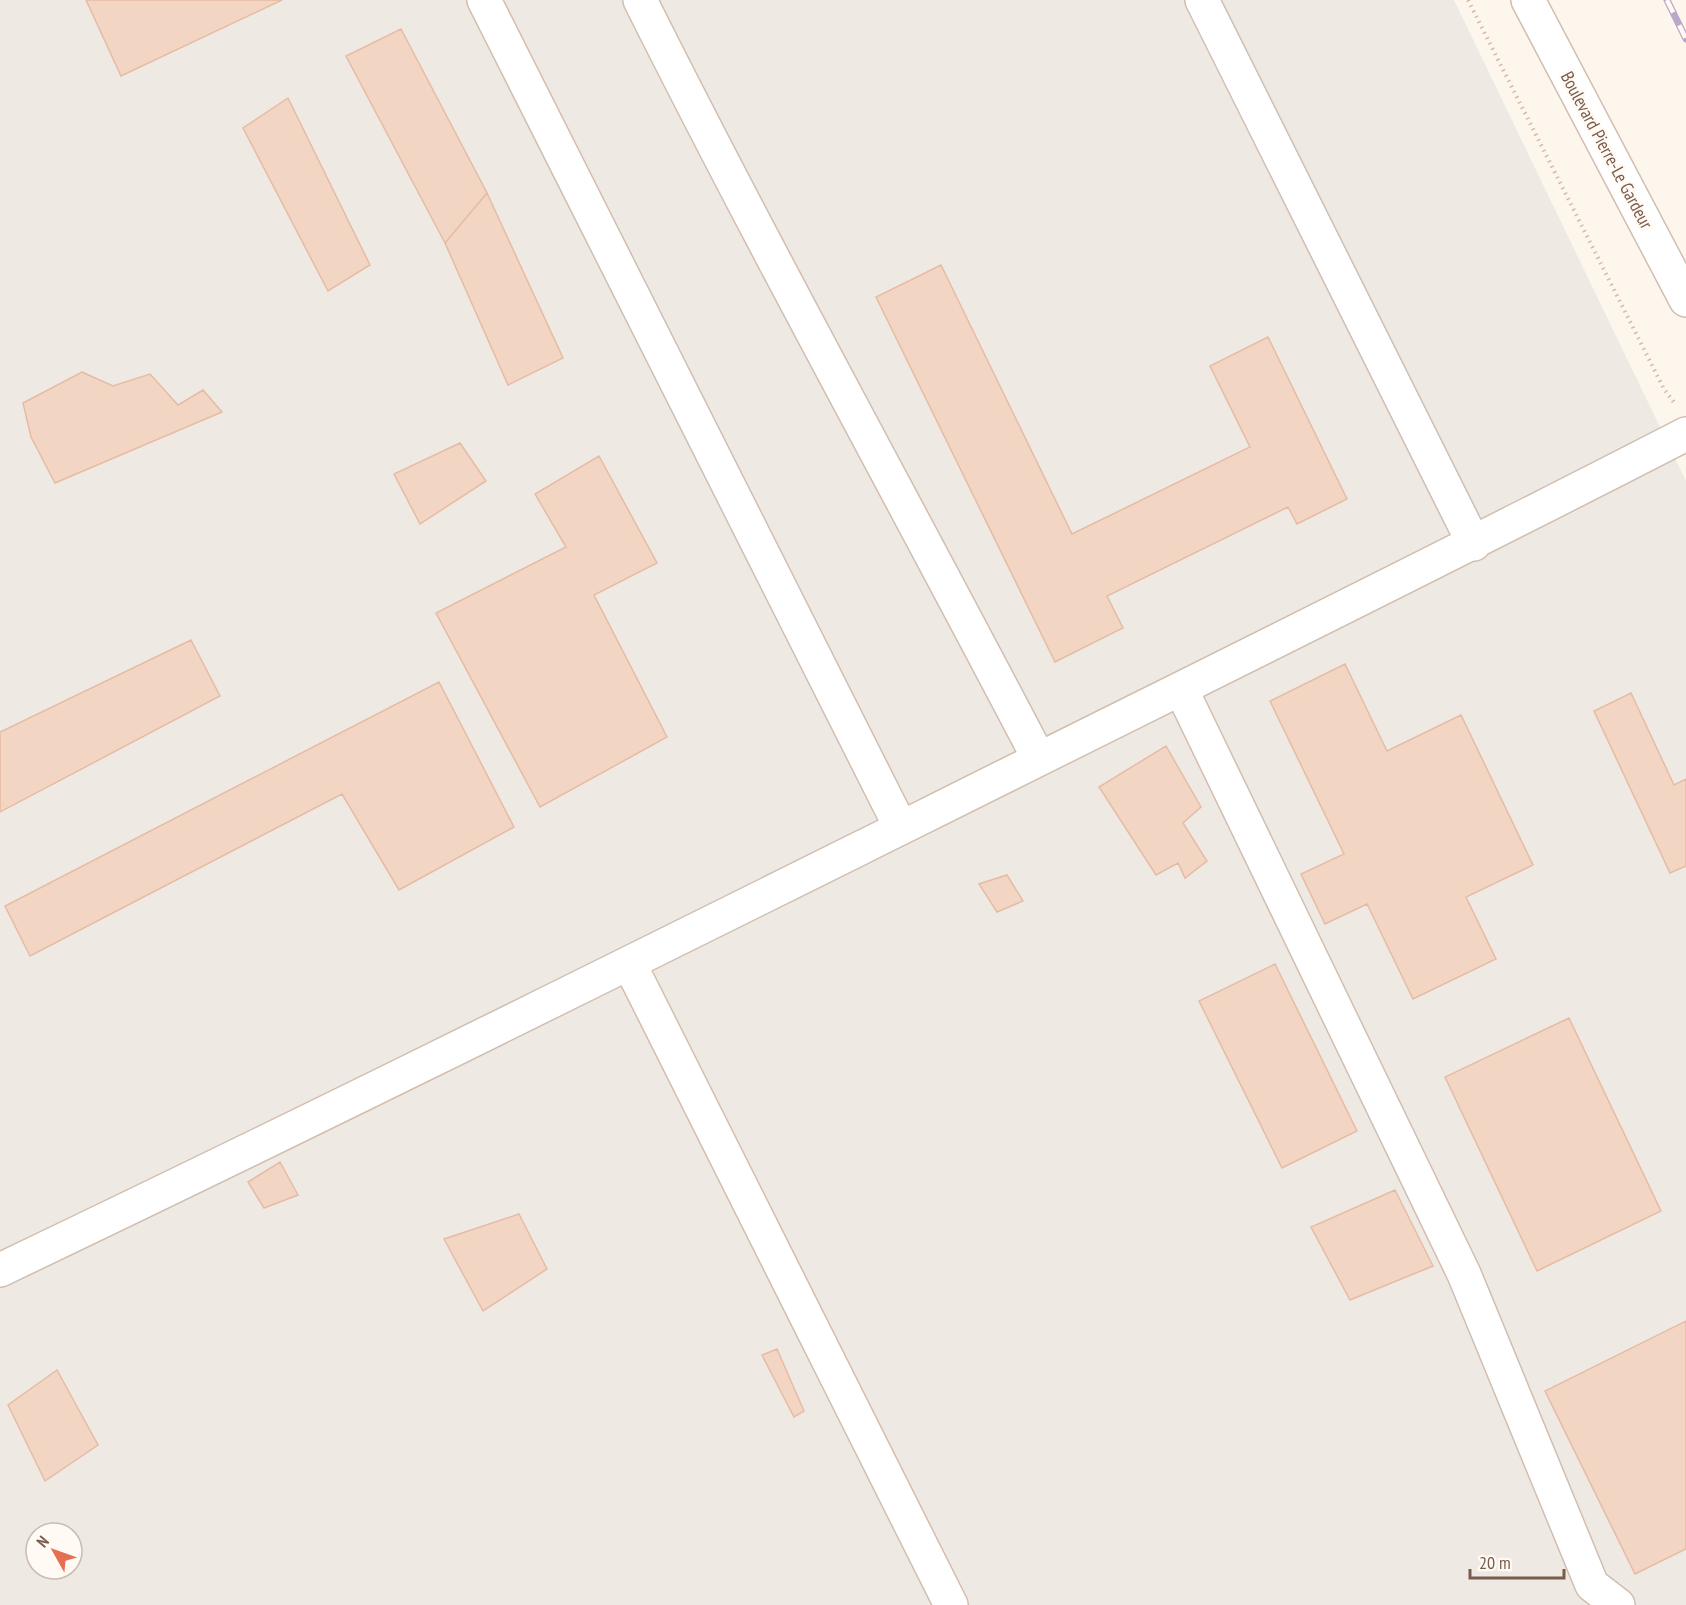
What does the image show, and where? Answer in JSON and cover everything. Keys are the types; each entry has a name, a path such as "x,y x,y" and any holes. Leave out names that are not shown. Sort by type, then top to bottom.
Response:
{"street":[{"path":"484,0 902,828"},
{"path":"640,0 723,165 1039,759"},
{"path":"1202,0 1474,544"},
{"name":"Boulevard Pierre-Le Gardeur","path":"1528,0 1686,300"},
{"path":"0,1270 262,1145 1474,544 1683,423"},
{"path":"1181,689 1464,1274 1592,1585 1618,1605"},
{"path":"629,963 951,1605"}],"path":[{"path":"1468,0 1683,423"}],"shaded area":[{"path":"0,0 1454,0 1686,481 1686,1605 0,1605"}],"building":[{"path":"86,0 282,0 121,76"},
{"path":"401,29 487,193 445,243 346,56"},
{"path":"288,98 370,265 328,291 243,128"},
{"path":"487,193 563,358 508,385 445,243"},
{"path":"941,265 1072,534 1250,447 1210,366 1268,337 1347,499 1297,524 1288,507 1107,596 1123,628 1055,662 876,297"},
{"path":"82,372 113,386 150,374 178,405 203,390 222,412 55,483 31,437 23,403"},
{"path":"460,443 486,481 420,524 394,474"},
{"path":"599,456 657,563 594,595 667,737 540,807 436,613 566,547 535,494"},
{"path":"191,640 220,696 0,812 0,732"},
{"path":"1345,664 1387,751 1461,715 1533,865 1466,897 1496,959 1413,999 1367,904 1325,924 1301,874 1344,854 1270,701"},
{"path":"439,682 514,827 399,890 342,794 30,956 5,906"},
{"path":"1631,693 1674,785 1686,779 1686,866 1670,873 1594,711"},
{"path":"1166,746 1201,807 1183,823 1207,861 1185,878 1178,863 1156,875 1099,787"},
{"path":"1007,875 1023,901 997,912 979,884"},
{"path":"1275,964 1357,1131 1282,1168 1199,1001"},
{"path":"1569,1018 1661,1211 1537,1271 1445,1077"},
{"path":"280,1162 298,1195 264,1208 248,1182"},
{"path":"1395,1190 1433,1266 1350,1300 1311,1227"},
{"path":"519,1214 547,1269 483,1311 444,1239"},
{"path":"1686,1321 1686,1549 1635,1574 1545,1391"},
{"path":"777,1349 804,1411 794,1417 762,1355"},
{"path":"57,1370 98,1445 45,1481 8,1405"}],"railway":[{"path":"1667,0 1686,39"}]}
